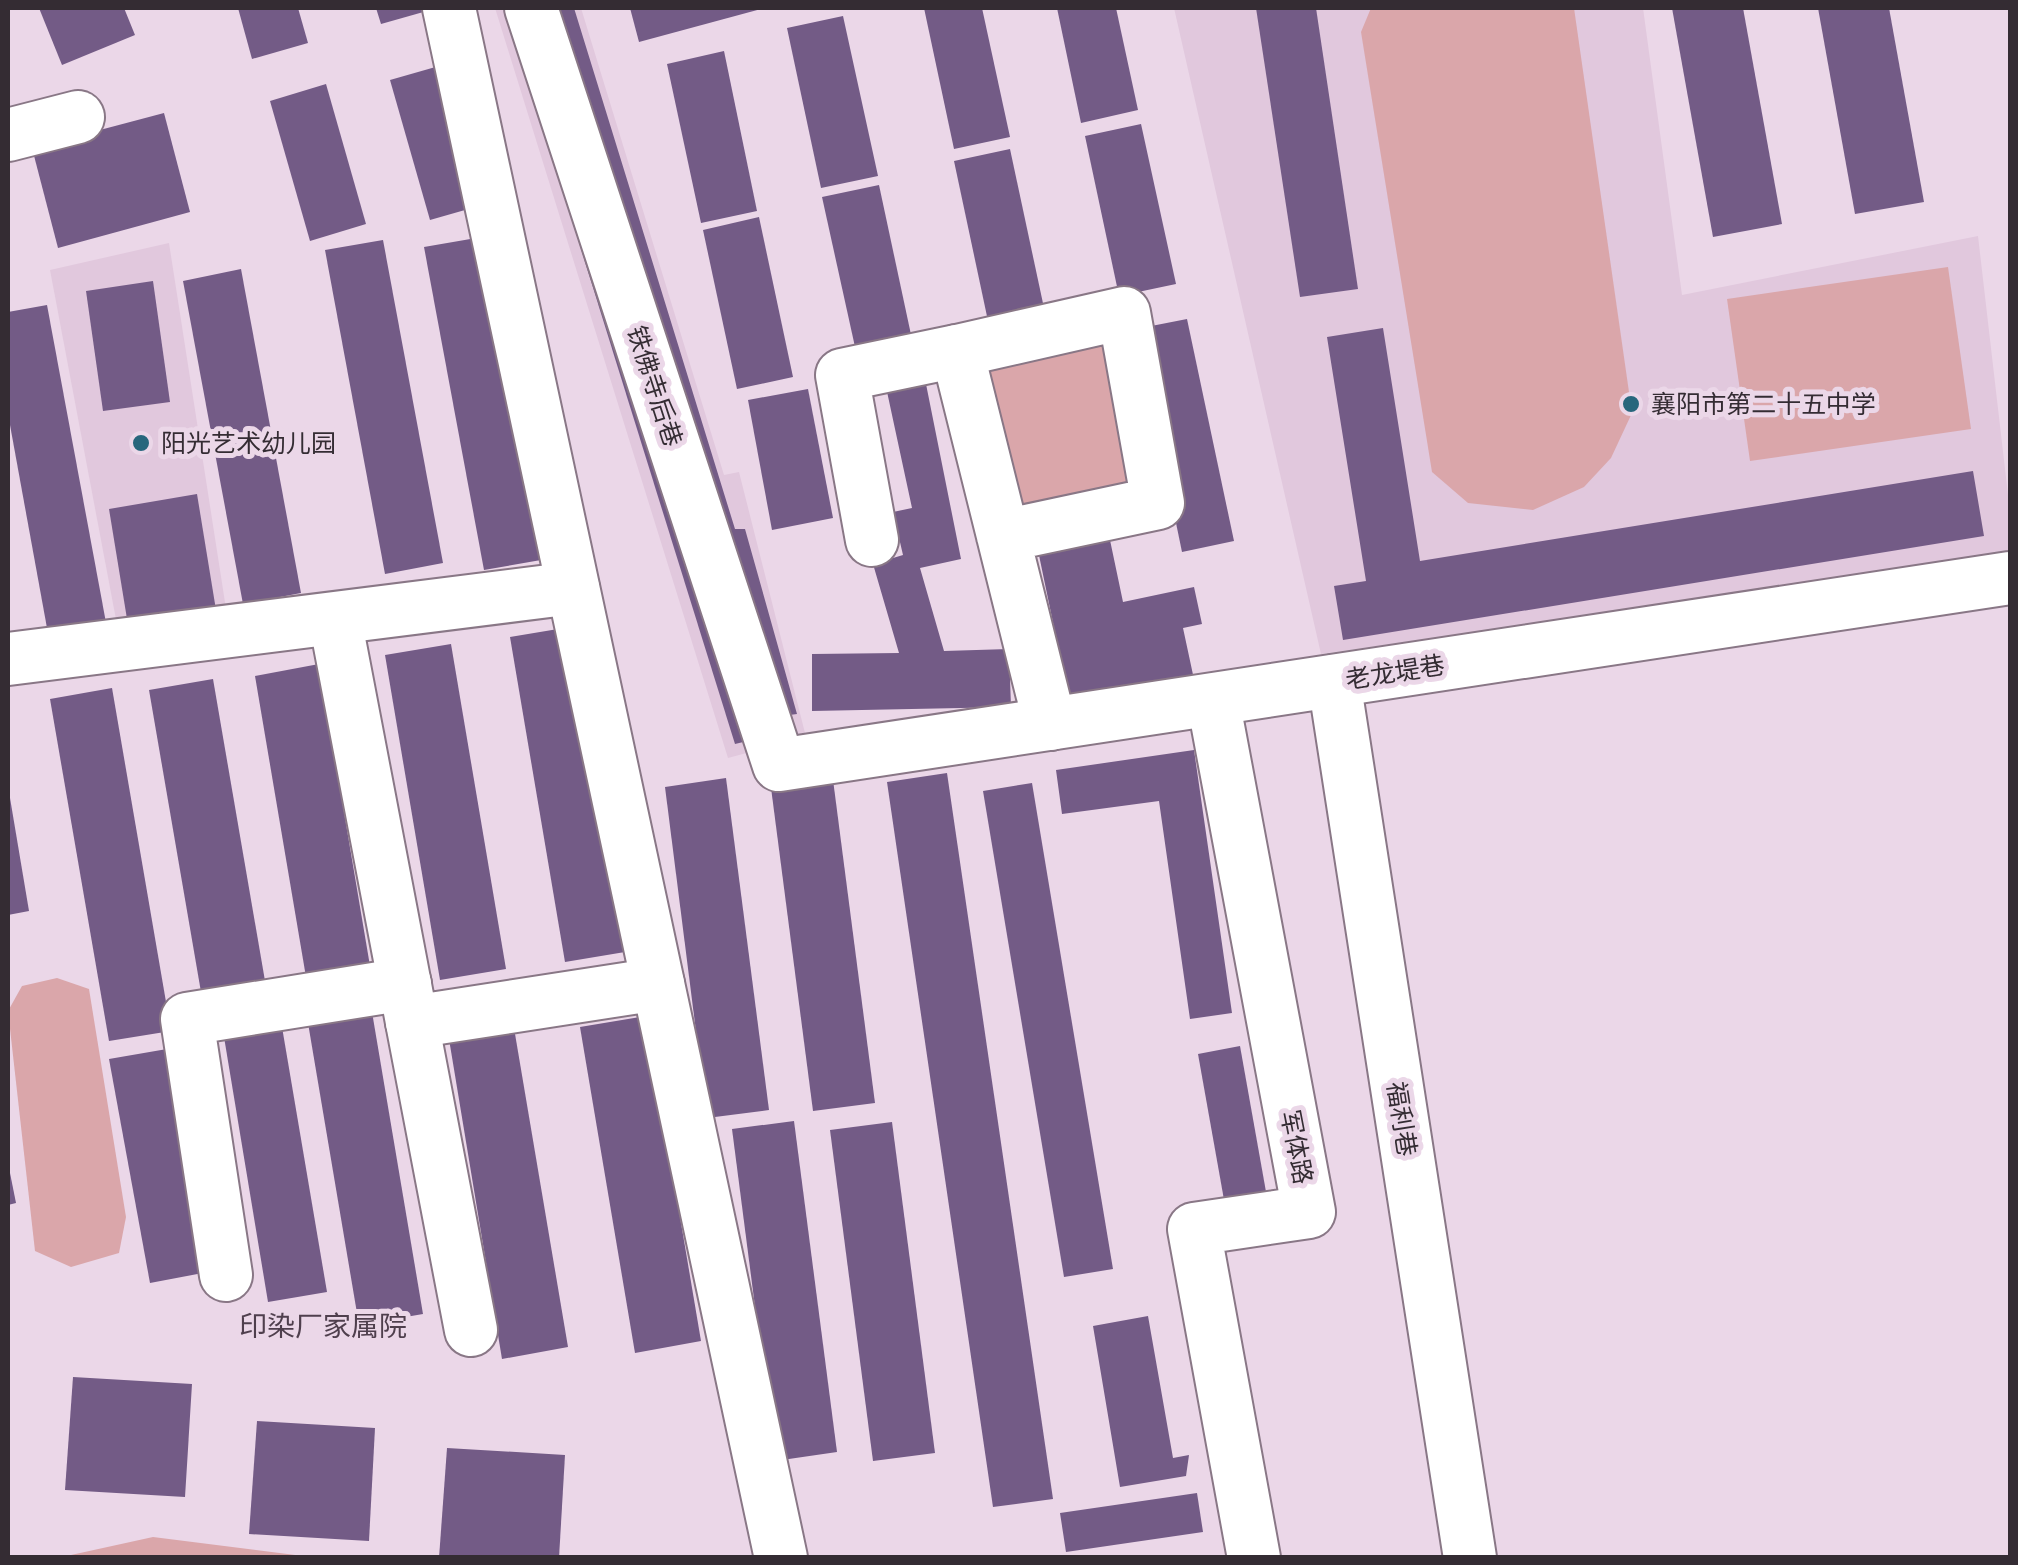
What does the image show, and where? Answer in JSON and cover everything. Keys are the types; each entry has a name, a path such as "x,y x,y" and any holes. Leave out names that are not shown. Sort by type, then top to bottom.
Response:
{"street":[{"path":"448,8 781,1558"},
{"name":"铁佛寺后巷","path":"531,8 779,765"},
{"path":"8,135 78,117"},
{"path":"872,540 842,375 1124,313 1158,504 1003,536"},
{"path":"956,351 1050,724"},
{"name":"老龙堤巷","path":"779,765 2010,578"},
{"path":"8,659 573,588"},
{"path":"339,640 471,1330"},
{"name":"福利巷","path":"1334,681 1470,1558"},
{"name":"军体路","path":"1212,700 1309,1212 1194,1230 1254,1558"},
{"path":"226,1275 187,1018 658,984"}],"shaded area":[{"path":"495,8 581,8 724,475 739,472 806,737 728,758"},
{"name":"襄阳市第二十五中学","path":"1174,8 1643,8 1682,295 1978,236 2010,512 2010,555 1321,654"},
{"path":"1371,8 1574,8 1632,413 1611,458 1584,487 1533,510 1468,503 1432,472 1361,32"},
{"name":"阳光艺术幼儿园","path":"169,243 227,615 118,630 50,270"},
{"path":"1948,267 1971,429 1750,461 1727,299"},
{"path":"1109,335 1142,505 1001,510 974,363"},
{"path":"57,978 89,989 126,1217 119,1253 71,1267 35,1251 8,1011 22,986"},
{"path":"153,1537 311,1557 71,1555"}],"building":[{"path":"39,8 124,8 135,35 62,65"},
{"path":"238,8 298,8 308,43 252,59"},
{"path":"376,8 434,8 434,9 381,24"},
{"path":"506,8 760,738 735,744"},
{"path":"550,8 574,8 735,529 745,529 797,714 782,716"},
{"path":"630,8 761,8 761,9 639,42"},
{"path":"924,8 982,8 1010,137 954,149"},
{"path":"1057,8 1116,8 1138,110 1081,123"},
{"path":"1256,8 1316,8 1358,289 1300,297"},
{"path":"1672,8 1743,8 1782,224 1713,237"},
{"path":"1818,8 1889,8 1924,202 1855,214"},
{"path":"843,16 878,176 821,188 787,28"},
{"path":"724,51 757,211 701,223 667,64"},
{"path":"446,64 486,204 430,220 390,80"},
{"path":"326,84 366,224 310,241 270,101"},
{"path":"164,113 190,212 58,248 32,148"},
{"path":"1141,124 1176,284 1119,296 1085,136"},
{"path":"1010,149 1044,308 988,321 954,161"},
{"path":"879,185 913,344 857,356 822,197"},
{"path":"759,217 793,377 737,389 703,230"},
{"path":"482,237 541,560 484,570 424,247"},
{"path":"383,240 443,563 385,574 325,250"},
{"path":"241,269 301,593 243,604 183,281"},
{"path":"153,281 170,402 103,411 86,291"},
{"path":"47,305 107,628 49,639 8,414 8,312"},
{"path":"1187,319 1234,541 1182,552 1136,329"},
{"path":"1383,328 1420,561 1973,471 1984,536 1343,640 1334,586 1366,581 1327,337"},
{"path":"925,379 961,559 920,568 944,651 1009,649 1011,707 812,711 812,654 899,653 873,564 903,555 893,512 912,508 886,387"},
{"path":"808,389 833,518 772,530 748,400"},
{"path":"197,494 216,610 128,625 109,509"},
{"path":"1106,521 1123,602 1194,587 1202,624 1183,628 1195,684 1098,705 1047,685 1038,641 1056,637 1035,536"},
{"path":"576,626 631,951 565,962 510,637"},
{"path":"451,644 506,969 440,980 385,655"},
{"path":"319,664 370,966 306,977 255,676"},
{"path":"213,679 265,981 201,992 149,690"},
{"path":"112,688 171,1031 109,1041 50,699"},
{"path":"1194,750 1232,1013 1190,1019 1159,801 1062,814 1056,770"},
{"path":"832,772 875,1103 813,1111 770,780"},
{"path":"947,773 1053,1499 993,1507 887,782"},
{"path":"726,778 769,1110 707,1118 665,787"},
{"path":"1032,783 1113,1269 1064,1277 983,791"},
{"path":"8,798 29,911 8,915"},
{"path":"372,1012 423,1314 359,1325 308,1023"},
{"path":"646,1016 701,1341 635,1353 580,1027"},
{"path":"513,1022 568,1347 502,1359 448,1033"},
{"path":"282,1027 327,1292 268,1302 224,1037"},
{"path":"1240,1046 1268,1203 1226,1211 1198,1054"},
{"path":"167,1049 208,1272 150,1283 109,1059"},
{"path":"794,1121 837,1452 775,1461 732,1129"},
{"path":"892,1122 935,1453 873,1461 830,1130"},
{"path":"8,1168 16,1203 8,1205"},
{"path":"1148,1316 1173,1458 1189,1455 1186,1476 1120,1487 1093,1326"},
{"path":"73,1377 192,1384 185,1497 65,1490"},
{"path":"257,1421 375,1428 369,1541 249,1534"},
{"path":"447,1448 565,1455 559,1558 439,1558"},
{"path":"1197,1493 1203,1532 1066,1552 1060,1513"}],"place":[{"name":"襄阳市第二十五中学","path":"1631,404"},
{"name":"阳光艺术幼儿园","path":"141,443"}],"district":[{"name":"印染厂家属院","path":"323,1326"}]}
